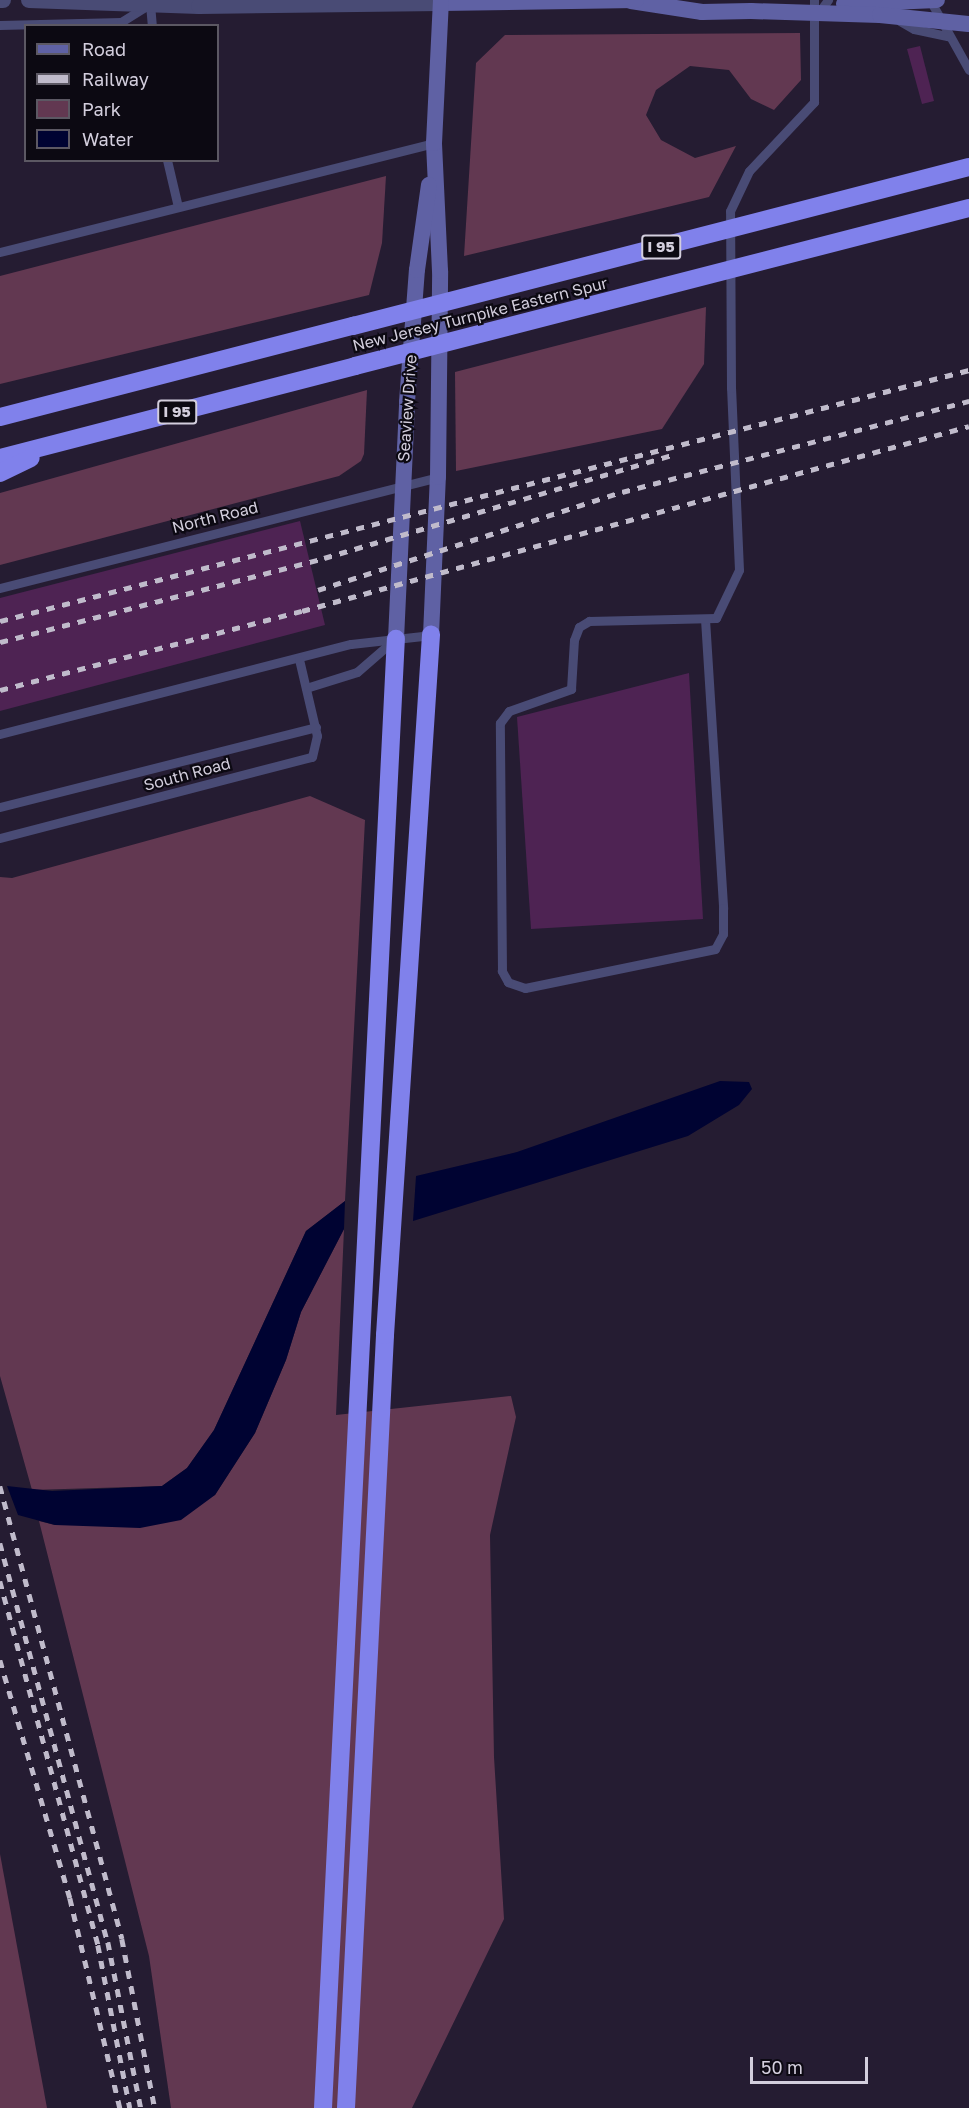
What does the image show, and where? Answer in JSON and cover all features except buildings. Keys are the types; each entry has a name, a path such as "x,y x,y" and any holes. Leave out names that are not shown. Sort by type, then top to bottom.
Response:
{"highway":[{"name":"New Jersey Turnpike Eastern Spur","path":"0,417 969,167"},
{"name":"New Jersey Turnpike Eastern Spur","path":"0,458 969,208"},
{"path":"0,473 70,440"},
{"path":"346,2108 386,1323 431,636"},
{"path":"323,2108 396,639"}],"main road":[{"path":"441,2 634,0 702,12 937,0"},
{"name":"Seaview Drive","path":"431,636 438,477 440,271 435,143 441,2"},
{"path":"751,11 880,15 969,24"},
{"name":"Seaview Drive","path":"396,639 402,485 417,270 435,143"}],"street":[{"path":"29,0 150,4 441,2"}],"lane":[{"path":"705,619 723,908 723,934 715,949 525,988 508,982 502,971 500,723 509,711 571,688 573,640 579,627 589,621 716,618 739,570 731,377 730,211 749,171 814,102 814,0"},
{"path":"815,18 828,0"},
{"path":"883,0 901,22 948,36"},
{"path":"930,0 969,70"},
{"path":"40,24 121,22 150,4 152,24"},
{"path":"0,25 24,24"},
{"path":"0,252 435,143"},
{"path":"167,162 178,207"},
{"name":"North Road","path":"0,588 438,477"},
{"path":"0,734 351,644 431,636"},
{"path":"306,688 357,672 396,639"},
{"name":"South Road","path":"0,838 312,757 317,743 316,727 299,659"},
{"path":"0,807 316,727"}],"green space":[{"path":"800,33 801,80 774,110 751,99 729,70 690,66 656,90 646,115 661,140 695,158 736,146 709,197 464,256 476,63 505,35"},
{"path":"386,176 382,243 369,295 0,384 0,276"},
{"path":"706,307 704,364 662,429 456,471 455,372"},
{"path":"367,390 364,454 361,461 339,476 0,565 0,493"},
{"path":"310,796 365,820 345,1201 306,1231 214,1430 187,1468 162,1486 32,1490 0,1376 0,877 12,878"},
{"path":"344,1229 336,1415 511,1396 516,1417 490,1535 494,1757 504,1919 412,2108 171,2108 149,1956 39,1521 55,1525 95,1524 215,1495 255,1433 286,1360 301,1312"},
{"path":"0,1854 47,2108 0,2108"}],"water":[{"path":"720,1081 749,1082 752,1089 739,1105 688,1136 413,1221 416,1176 517,1152"},
{"path":"345,1201 344,1229 301,1312 286,1360 255,1433 215,1495 181,1520 140,1528 55,1525 18,1515 7,1486 52,1491 162,1486 187,1468 214,1430 306,1231"}],"railway":[{"path":"0,621 969,370"},
{"path":"318,590 622,492 969,401"},
{"path":"0,690 302,611 969,426"},
{"path":"0,642 324,558 674,454"},
{"path":"0,1486 122,1939 155,2108"},
{"path":"0,1543 108,1942 141,2108"},
{"path":"0,1581 98,1945 130,2108"},
{"path":"0,1660 70,1898 120,2108"}]}
